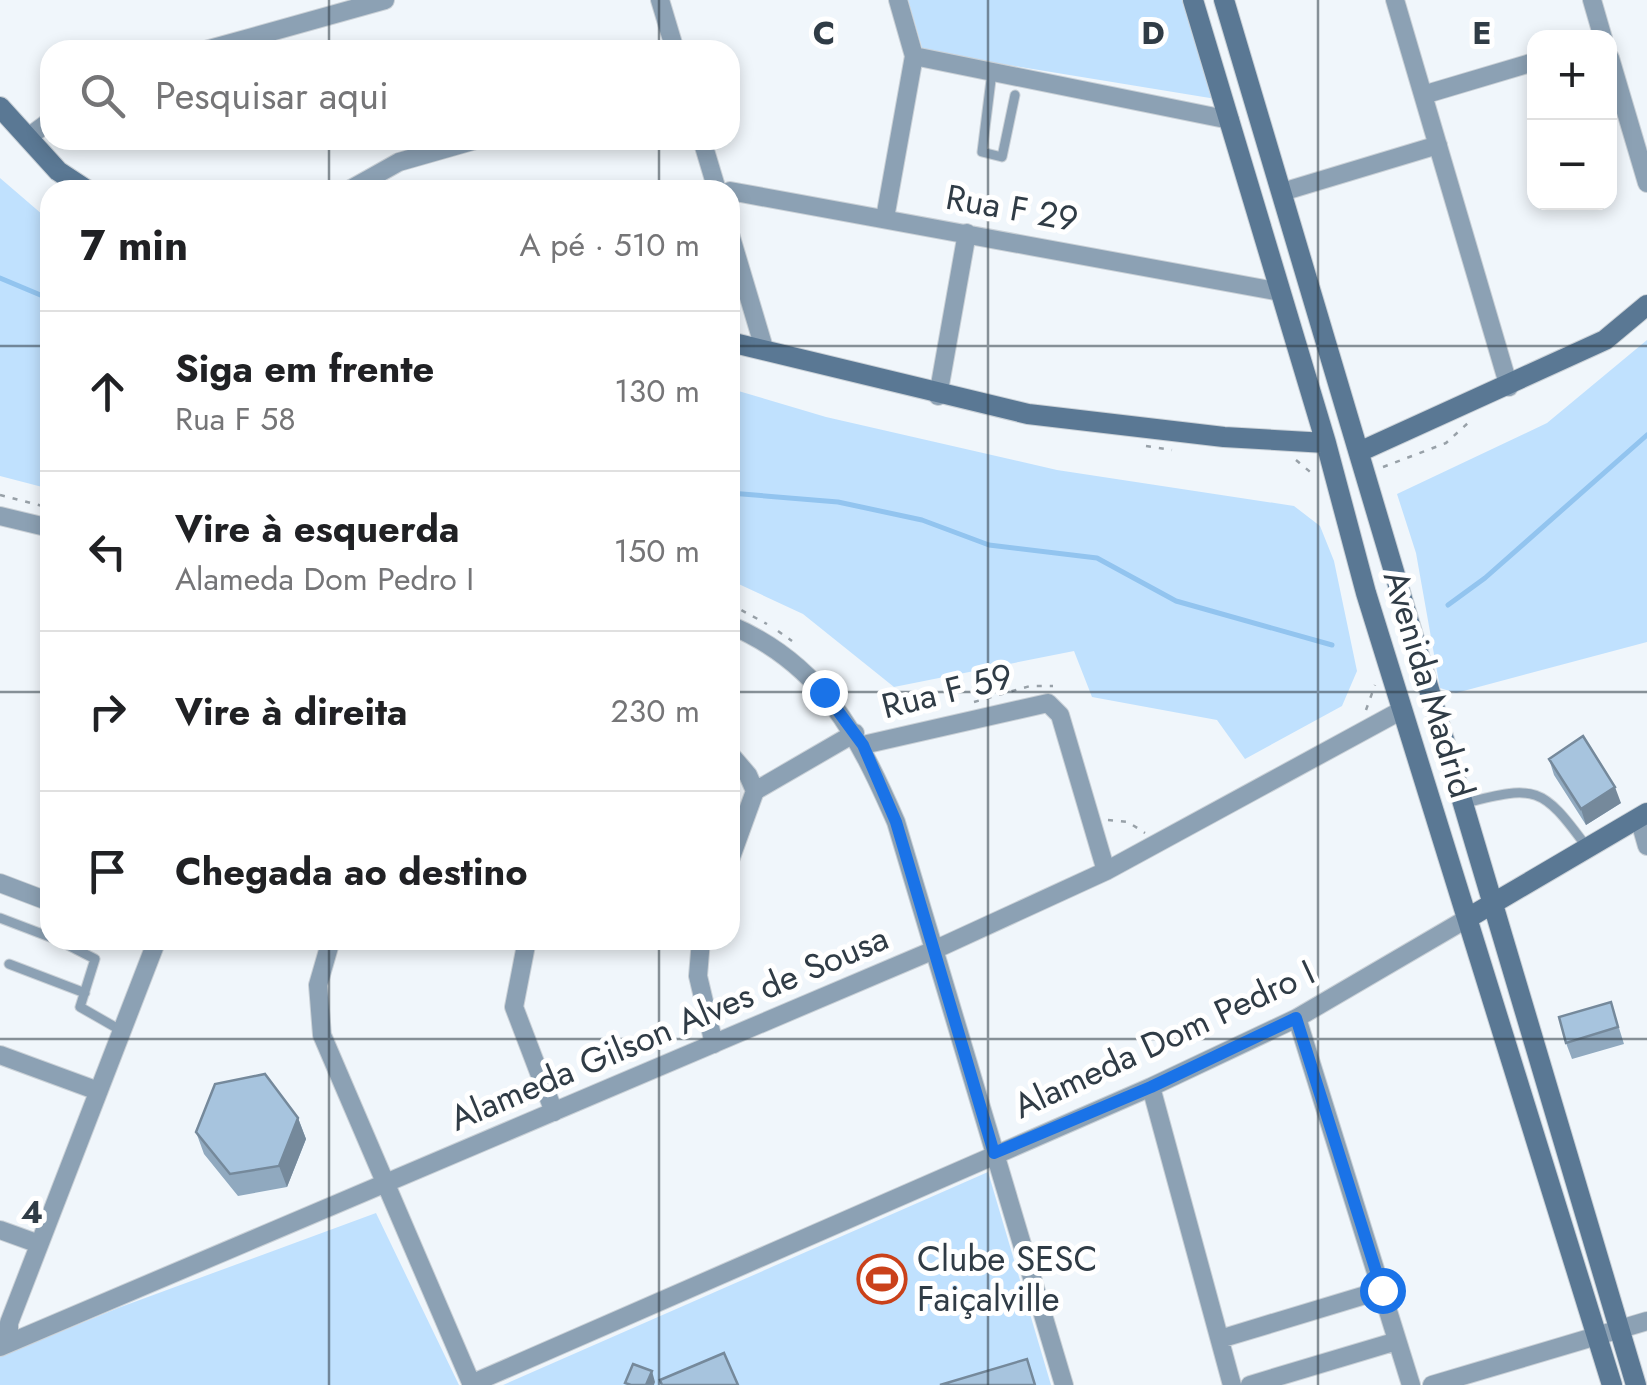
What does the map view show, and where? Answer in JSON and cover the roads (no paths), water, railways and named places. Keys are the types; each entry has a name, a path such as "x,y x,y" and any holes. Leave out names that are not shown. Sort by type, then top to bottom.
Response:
{"main road":[{"name":"Avenida Madrid","path":"1193,0 1402,710 1612,1385"},
{"name":"Avenida Madrid","path":"1224,0 1496,903 1636,1385"},
{"path":"0,107 58,171 72,180"},
{"path":"1359,452 1605,340 1647,305"},
{"path":"740,344 938,396 1028,414 1326,443"},
{"name":"Alameda Dom Pedro I","path":"1468,918 1643,816"}],"street":[{"path":"242,40 385,0"},
{"path":"660,0 672,40"},
{"path":"885,218 914,56 898,0"},
{"path":"1395,0 1509,386"},
{"path":"1592,0 1601,30"},
{"path":"914,56 1230,120"},
{"path":"1423,95 1527,64"},
{"path":"1617,74 1639,124 1647,183"},
{"path":"27,138 40,128"},
{"path":"1282,192 1438,145"},
{"path":"366,180 399,162 441,150"},
{"path":"706,150 719,180"},
{"name":"Rua F 29","path":"740,193 1281,292"},
{"path":"938,396 967,233"},
{"path":"740,268 764,348"},
{"path":"0,516 40,526"},
{"path":"740,630 794,661 859,739 896,822 1064,1385"},
{"name":"Rua F 59","path":"859,739 1048,702 1060,715 1106,871"},
{"name":"Alameda Gilson Alves de Sousa","path":"5,1345 934,950 1106,871 1402,710"},
{"path":"740,834 756,792 859,739"},
{"path":"740,766 756,792"},
{"path":"1643,816 1647,846"},
{"path":"0,883 40,898"},
{"name":"Alameda Dom Pedro I","path":"472,1384 1151,1087 1296,1018 1468,918"},
{"path":"5,1345 9,1323 151,950"},
{"path":"328,950 318,985 322,1035 472,1384"},
{"path":"525,950 514,1007 554,1112"},
{"path":"700,950 698,976 714,1044"},
{"path":"1296,1018 1411,1385"},
{"path":"0,1055 98,1092"},
{"path":"1151,1087 1232,1385"},
{"path":"0,1230 40,1244"},
{"path":"1220,1339 1382,1290"},
{"path":"1432,1385 1647,1321"},
{"path":"1250,1385 1397,1341"}],"lane":[{"path":"992,72 982,152 1002,157 1015,95"},
{"path":"1465,802 1527,789 1550,805 1588,848"},
{"path":"0,918 40,932"},
{"path":"77,950 94,959 80,1007 87,1015 122,1031"},
{"path":"9,964 85,993"}],"waterway":[{"path":"0,278 40,295"},
{"path":"1448,605 1485,578 1647,435"},
{"path":"740,494 838,502 922,520 989,545 1097,558 1176,601 1332,645"}],"place":[{"name":"Clube SESC Faiçalville","path":"882,1279"}]}
